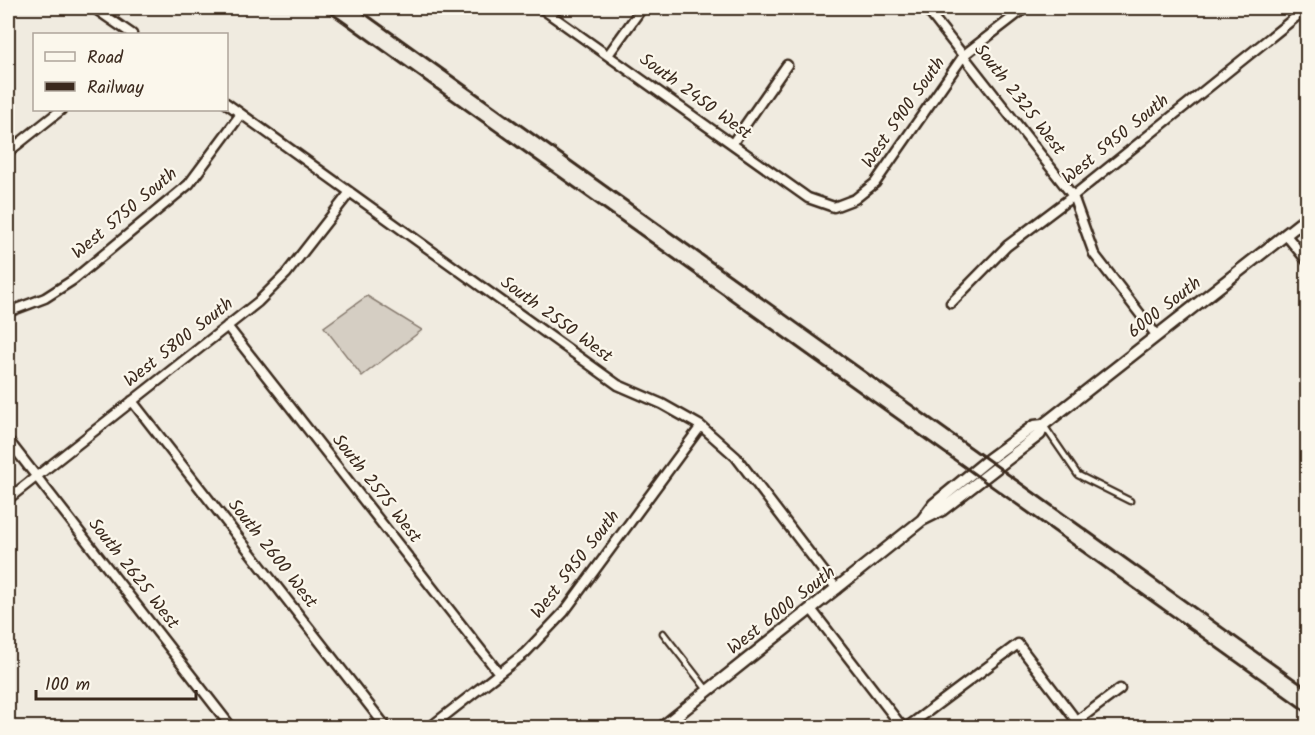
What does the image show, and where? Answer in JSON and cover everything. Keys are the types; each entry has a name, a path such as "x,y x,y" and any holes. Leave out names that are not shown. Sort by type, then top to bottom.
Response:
{"street":[{"path":"94,8 128,33"},
{"name":"South 2450 West","path":"541,8 808,198 834,207"},
{"path":"608,55 642,8"},
{"name":"South 2325 West","path":"926,8 1073,196 1094,254 1156,336"},
{"name":"West 5900 South","path":"834,207 855,199 875,183 964,55 1024,8"},
{"name":"West 5950 South","path":"951,303 1007,246 1073,196 1307,8"},
{"path":"732,144 788,65"},
{"name":"South 2550 West","path":"228,104 618,386 663,404 701,426 736,457 837,589"},
{"path":"8,152 60,111"},
{"name":"West 5750 South","path":"8,312 45,298 73,280 189,184 241,114"},
{"name":"West 5800 South","path":"8,499 258,302 286,274 350,192"},
{"name":"6000 South","path":"978,476 1034,426 1043,425 1308,217"},
{"path":"1285,234 1308,262"},
{"name":"South 2575 West","path":"228,326 499,673"},
{"name":"South 2600 West","path":"132,401 387,728"},
{"name":"West 5950 South","path":"429,728 525,653 564,612 701,426"},
{"name":"South 2625 West","path":"8,440 232,728"},
{"name":"West 6000 South","path":"661,728 922,520 934,504 978,476"},
{"path":"811,609 905,728 1018,644 1079,724 1120,688"}],"lane":[{"path":"1043,425 1078,475 1130,501"},
{"path":"663,633 708,691"}],"shaded area":[{"path":"367,296 422,330 362,376 324,327"}],"railway":[{"path":"324,8 1308,713"},
{"path":"357,8 1308,689"}]}
